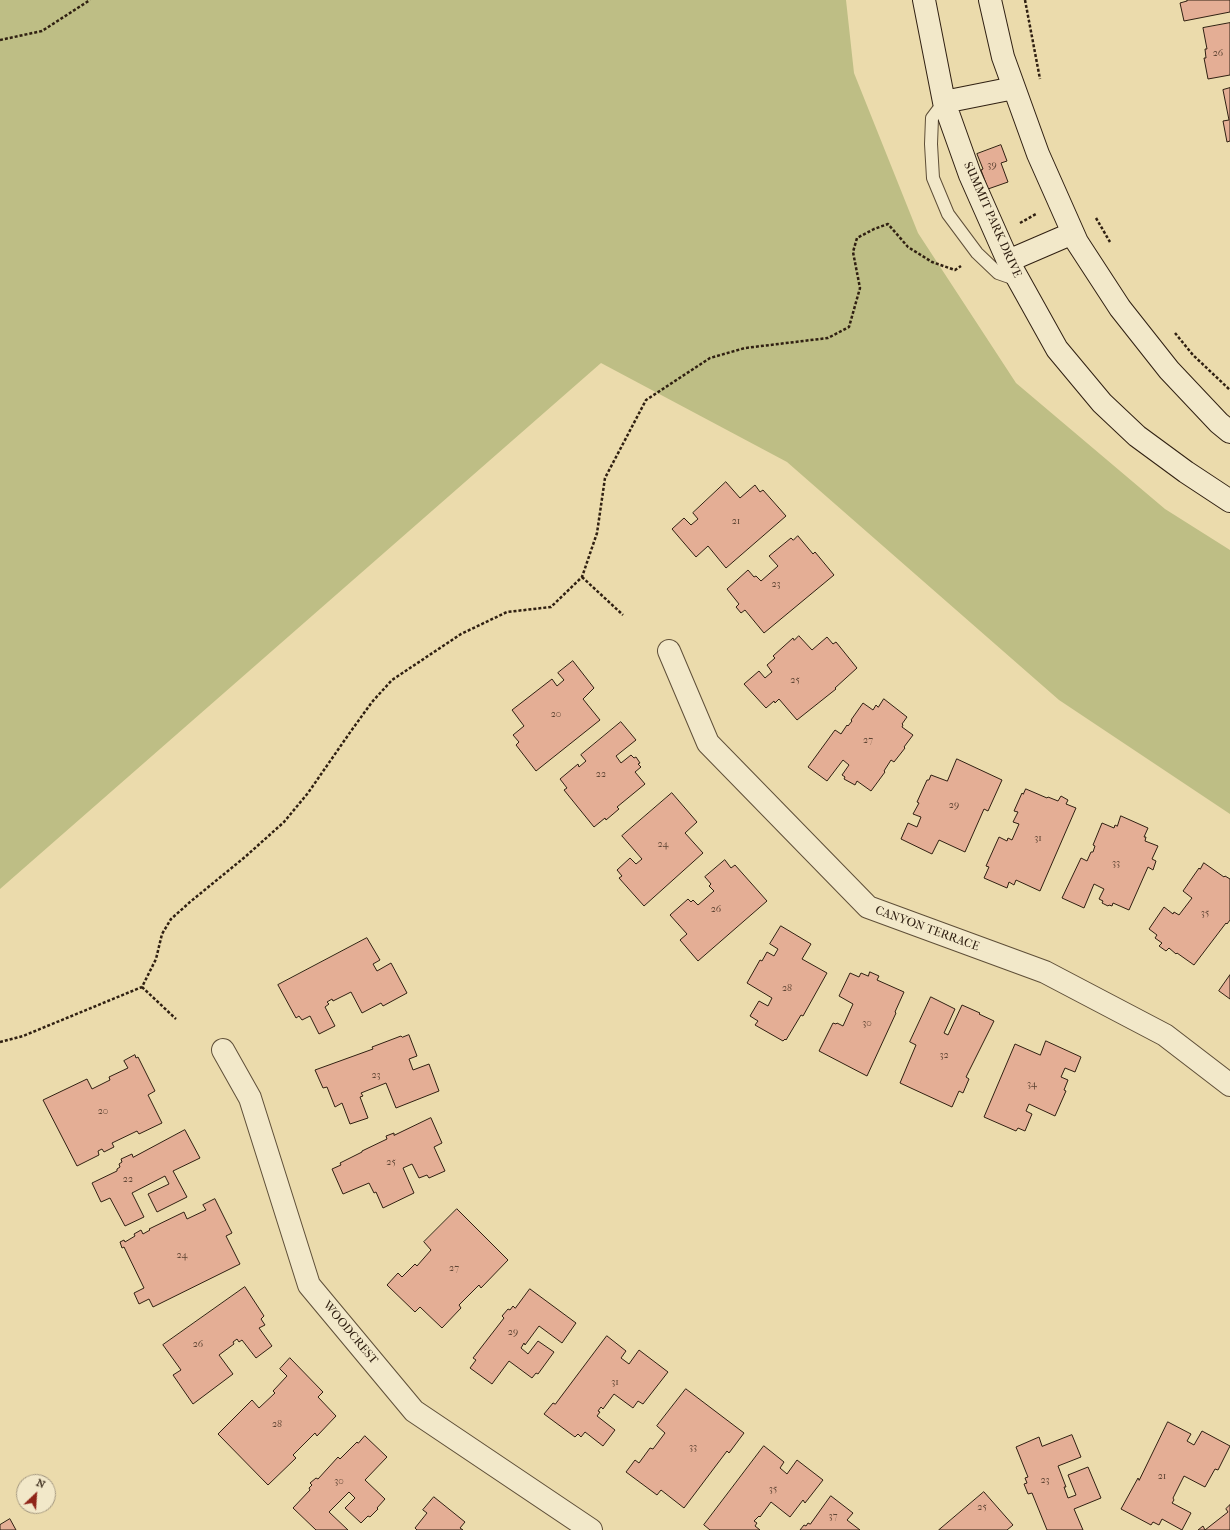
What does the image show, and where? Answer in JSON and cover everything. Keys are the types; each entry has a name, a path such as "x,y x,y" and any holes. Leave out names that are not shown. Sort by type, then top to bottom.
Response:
{"street":[{"name":"SUMMIT PARK DRIVE","path":"924,0 944,102 970,175 1008,261 1058,348 1102,404 1138,436 1186,472 1230,501"},
{"path":"990,0 1003,57 1014,88 1038,154 1077,242 1120,308 1169,370 1219,423 1230,432"},
{"path":"944,102 1014,88"},
{"path":"1008,261 1073,233"},
{"name":"CANYON TERRACE","path":"669,651 708,743 868,907 1045,972 1165,1035 1230,1085"},
{"name":"WOODCREST","path":"223,1050 250,1098 309,1284 414,1411 591,1530"}],"lane":[{"path":"944,102 932,118 931,144 933,178 948,214 977,253 998,273 1020,281"}],"path":[{"path":"0,40 42,31 90,0"},
{"path":"1095,216 1113,248"},
{"path":"0,1042 30,1033 142,986 156,959 162,934 171,919 246,857 284,822 308,793 372,702 392,680 461,634 507,612 551,607 582,577 597,533 605,478 646,400 710,358 745,348 828,338 849,327 860,288 853,252 856,238 874,229 888,224 908,247 932,262 955,270"},
{"path":"1174,332 1193,355 1230,390"},
{"path":"582,577 623,616"},
{"path":"142,986 176,1020"}],"green space":[{"path":"0,0 846,0 854,73 918,233 1016,383 1165,509 1230,550 1230,814 1059,700 787,462 601,363 0,889"}],"building":[{"path":"1187,0 1230,0 1230,12 1184,21 1180,3"},
{"path":"1230,23 1230,75 1208,79 1204,58 1206,58 1205,49 1207,49 1203,28"},
{"path":"1230,88 1230,141 1227,142 1223,121 1229,120 1223,90"},
{"path":"1001,145 1007,161 1001,163 1008,182 988,189 981,170 983,169 977,154"},
{"path":"726,482 740,498 755,485 760,492 763,490 786,516 726,568 708,546 696,557 672,529 684,518 691,525 698,519 693,513"},
{"path":"798,536 813,554 815,552 834,575 764,633 745,610 741,613 736,607 739,604 727,589 748,570 754,577 756,576 761,581 778,566 769,556 791,538 793,540"},
{"path":"799,636 812,650 827,637 833,644 836,642 857,668 835,688 836,689 797,720 779,699 775,703 774,701 766,708 744,684 759,671 765,678 772,672 767,665 775,658 773,656 793,638 794,640"},
{"path":"573,661 594,688 583,699 600,720 536,771 516,745 519,742 513,735 524,726 512,710 552,679 557,686 564,680 558,673"},
{"path":"884,699 907,717 902,724 902,727 913,735 894,762 891,760 884,771 885,772 871,791 857,781 855,785 844,779 845,777 842,775 849,765 843,760 827,781 808,767 835,730 841,734 847,725 848,726 852,721 851,720 863,703 873,710 876,705 878,707"},
{"path":"621,722 636,740 616,756 621,763 631,755 634,758 636,757 640,763 638,764 641,767 635,772 645,784 617,807 619,809 606,820 605,818 594,827 564,790 567,788 560,779 578,764 579,767 586,761 581,755"},
{"path":"957,759 1002,780 988,811 984,809 965,852 939,840 932,854 901,839 908,823 917,827 921,817 913,814 919,803 917,802 927,780 929,780 931,775 947,781"},
{"path":"1026,789 1058,801 1061,796 1068,800 1066,804 1076,808 1040,891 1016,880 1014,885 1009,882 1007,888 984,878 989,867 986,866 999,837 1007,841 1008,838 1012,840 1019,824 1013,822 1018,812 1014,811 1022,793 1023,794"},
{"path":"672,793 697,822 685,833 703,853 644,906 619,878 622,876 617,870 630,858 636,864 642,859 622,836"},
{"path":"1121,816 1148,828 1144,837 1146,837 1145,841 1158,846 1152,859 1156,861 1153,870 1148,867 1129,910 1113,903 1112,906 1108,906 1102,903 1103,901 1099,899 1104,889 1094,884 1084,908 1062,898 1081,858 1087,861 1091,852 1093,852 1095,846 1093,845 1102,823 1114,828 1115,825 1117,826"},
{"path":"725,860 731,868 735,865 767,901 698,961 680,940 687,934 670,915 688,899 691,902 693,900 698,905 714,891 709,886 711,884 705,877"},
{"path":"1204,863 1224,877 1225,876 1230,879 1230,920 1227,924 1226,923 1194,965 1169,948 1166,951 1159,946 1162,943 1155,938 1157,935 1149,929 1164,907 1173,914 1174,912 1179,915 1192,898 1183,891"},
{"path":"781,926 811,944 802,959 827,973 803,1016 801,1015 786,1040 785,1039 783,1041 755,1025 758,1021 750,1016 759,1001 768,1006 772,998 747,983 760,960 762,961 767,952 774,956 778,949 770,944"},
{"path":"367,938 380,960 373,964 377,971 391,963 407,993 383,1006 381,1003 362,1013 351,992 333,1001 332,999 327,1002 329,1004 325,1007 335,1026 319,1034 310,1016 302,1020 299,1016 296,1018 278,985"},
{"path":"870,972 879,976 877,980 904,992 867,1076 819,1051 833,1023 843,1026 853,1004 839,996 850,973 859,977 861,973 868,976"},
{"path":"1230,975 1230,999 1219,991"},
{"path":"931,997 955,1009 944,1033 948,1035 962,1005 994,1021 966,1077 969,1079 963,1093 959,1091 952,1107 900,1083 916,1045 910,1042"},
{"path":"409,1035 417,1056 409,1059 413,1070 429,1064 439,1091 396,1108 386,1083 361,1093 363,1096 360,1097 368,1118 350,1124 342,1103 335,1107 327,1087 323,1088 315,1070 373,1049 372,1047 401,1036"},
{"path":"1046,1041 1081,1057 1075,1072 1065,1068 1061,1077 1068,1080 1064,1090 1066,1091 1055,1116 1029,1104 1026,1111 1032,1114 1025,1131 1018,1128 1016,1131 984,1117 1015,1044 1040,1055"},
{"path":"135,1055 136,1058 138,1057 155,1091 148,1095 162,1123 139,1134 137,1131 112,1143 114,1147 104,1152 102,1149 98,1151 99,1155 77,1166 43,1100 87,1079 92,1089 110,1080 109,1077 128,1068 124,1061"},
{"path":"431,1118 442,1143 434,1147 445,1171 429,1178 427,1175 419,1178 412,1164 403,1168 414,1193 383,1208 376,1192 374,1193 369,1183 343,1194 332,1169 341,1165 340,1163 362,1151 387,1139 386,1136 394,1133 394,1135"},
{"path":"185,1130 200,1158 173,1171 187,1197 157,1212 148,1194 169,1184 165,1176 132,1193 144,1217 125,1226 110,1198 101,1202 92,1183 117,1171 120,1167 119,1164 122,1162 121,1159 132,1154 133,1157"},
{"path":"215,1199 232,1233 226,1236 240,1264 153,1307 149,1299 139,1304 134,1293 144,1288 124,1247 122,1248 120,1242 124,1240 125,1242 141,1230 143,1234 150,1230 149,1229 184,1212 187,1219 206,1210 203,1205"},
{"path":"457,1209 508,1260 481,1288 479,1285 459,1305 461,1308 442,1328 420,1307 415,1312 387,1285 398,1273 402,1277 415,1264 417,1266 431,1250 424,1242"},
{"path":"245,1287 264,1316 261,1319 265,1325 259,1328 272,1346 256,1358 242,1340 239,1342 237,1339 233,1342 234,1344 219,1355 233,1374 193,1404 173,1375 181,1370 163,1345"},
{"path":"530,1289 576,1323 562,1343 539,1326 521,1348 528,1354 538,1341 554,1352 538,1374 536,1373 532,1378 509,1361 492,1384 470,1368 476,1360 473,1358 504,1318 502,1316 508,1309 510,1310 513,1306 515,1308"},
{"path":"607,1336 626,1351 621,1358 629,1364 639,1350 668,1372 643,1404 638,1401 633,1408 614,1394 603,1409 601,1407 597,1416 615,1430 603,1446 585,1432 581,1437 578,1434 575,1437 544,1414 553,1403 555,1404"},
{"path":"290,1358 323,1392 318,1397 336,1416 317,1436 315,1433 293,1455 296,1458 268,1485 218,1434 252,1400 259,1408 275,1393 273,1391 287,1376 280,1369"},
{"path":"686,1389 744,1433 729,1453 727,1451 684,1508 661,1490 657,1495 626,1472 635,1460 639,1463 650,1448 653,1449 665,1433 657,1426"},
{"path":"1168,1422 1191,1434 1187,1441 1194,1445 1202,1431 1230,1446 1218,1470 1215,1469 1205,1487 1184,1476 1172,1503 1191,1513 1182,1530 1162,1519 1159,1525 1153,1522 1151,1525 1121,1509 1138,1478 1139,1480"},
{"path":"1072,1435 1081,1457 1058,1466 1066,1487 1064,1487 1068,1498 1076,1495 1068,1475 1088,1467 1101,1498 1074,1509 1083,1530 1047,1530 1032,1493 1028,1494 1024,1484 1027,1483 1025,1478 1028,1477 1016,1447 1039,1437 1042,1446"},
{"path":"365,1436 387,1457 365,1480 385,1499 370,1517 368,1516 361,1523 345,1508 355,1498 349,1492 329,1512 348,1530 316,1530 293,1508 310,1490 309,1488 312,1485 310,1483 316,1478 318,1479 338,1457 340,1459"},
{"path":"764,1446 784,1462 780,1468 787,1474 797,1460 823,1480 805,1503 803,1500 790,1517 771,1502 760,1517 759,1516 754,1521 757,1523 755,1526 760,1530 710,1530 704,1525"},
{"path":"984,1492 1013,1525 1007,1530 939,1530"},
{"path":"831,1496 853,1513 847,1520 860,1530 800,1530 804,1525 806,1526 808,1523 810,1524"},
{"path":"434,1497 465,1522 460,1528 463,1530 417,1530 415,1528 427,1513 423,1510"},
{"path":"1230,1505 1230,1530 1205,1530 1228,1512 1226,1509"},
{"path":"10,1519 16,1530 0,1530 0,1525"},
{"path":"1203,1526 1205,1530 1198,1530"}]}
